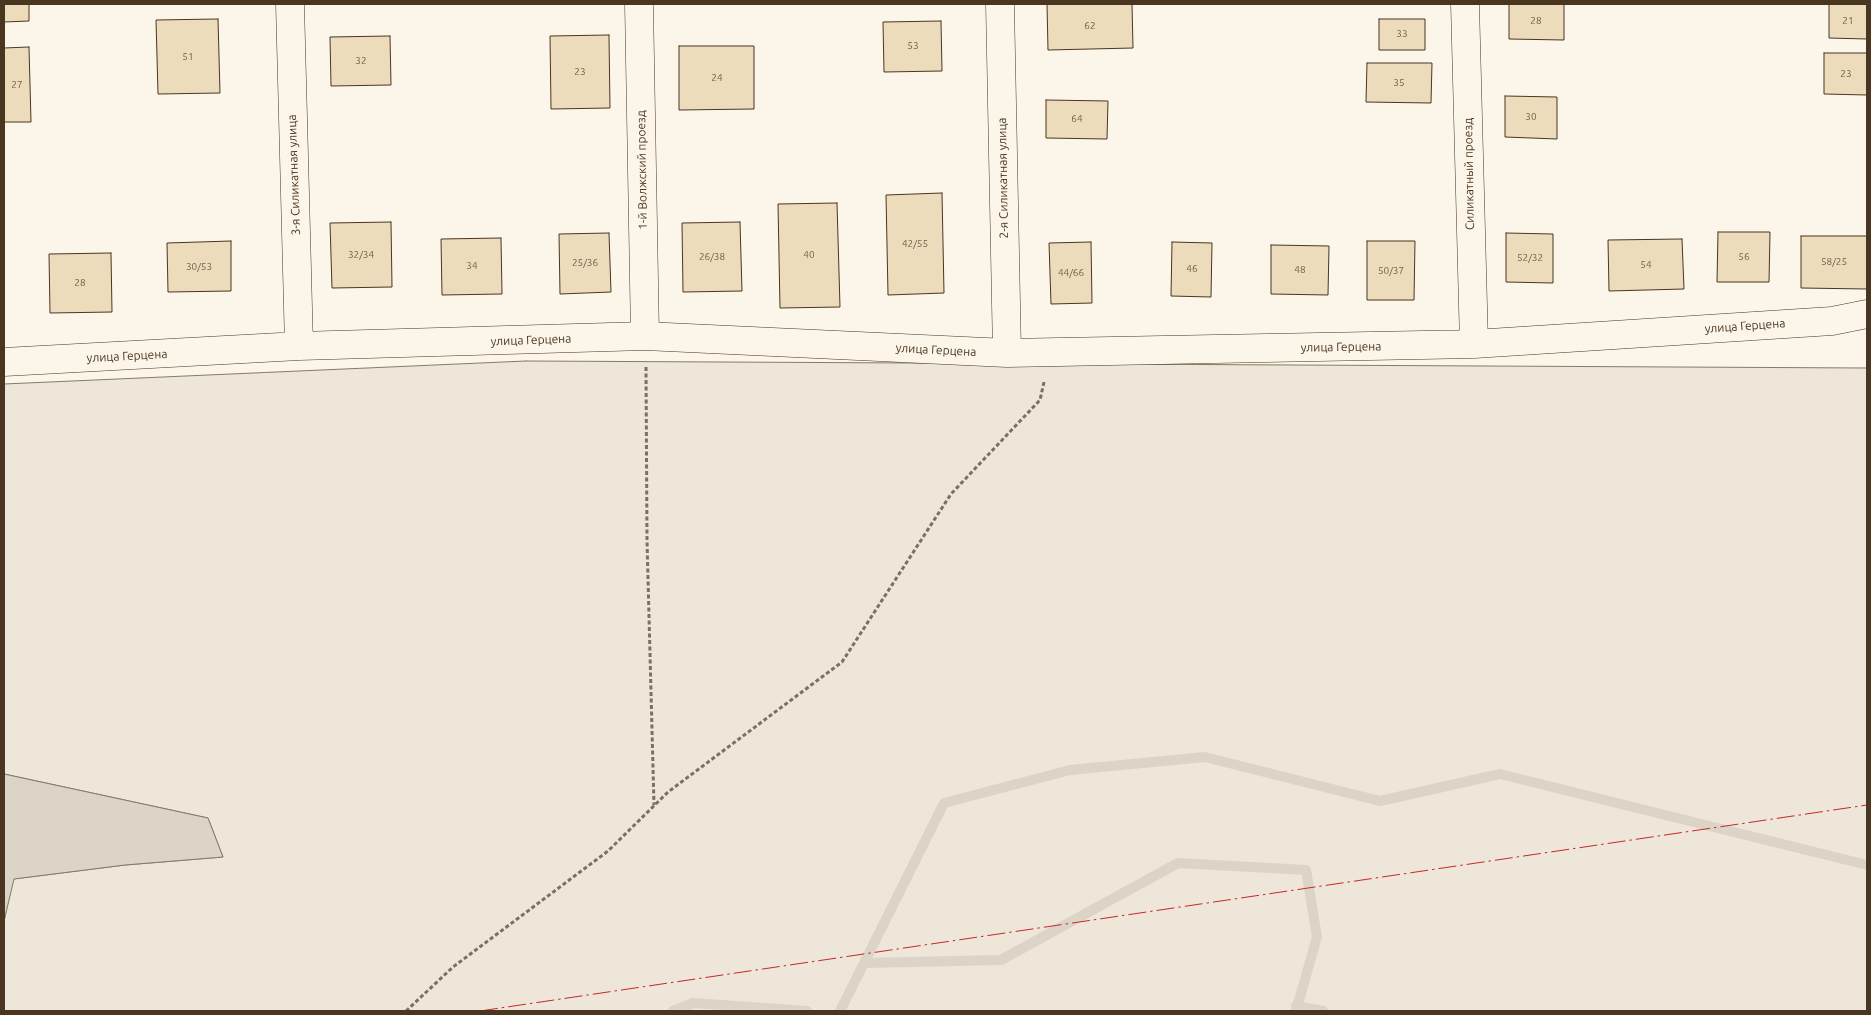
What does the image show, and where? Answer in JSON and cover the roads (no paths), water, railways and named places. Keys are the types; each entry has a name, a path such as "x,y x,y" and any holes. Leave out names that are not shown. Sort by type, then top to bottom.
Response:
{"street":[{"name":"3-я Силикатная улица","path":"290,4 299,346"},
{"name":"1-й Волжский проезд","path":"639,4 645,336"},
{"name":"2-я Силикатная улица","path":"1000,4 1007,353"},
{"name":"Силикатный проезд","path":"1465,4 1474,344"},
{"name":"улица Герцена","path":"4,362 299,346 645,336 1007,353 1474,344 1832,321 1867,314"}],"waterway":[{"path":"840,1011 944,803 1070,770 1205,757 1380,801 1500,774 1867,865"},
{"path":"864,963 1001,960 1178,863 1306,870 1317,937 1296,1011"},
{"path":"673,1011 693,1003 807,1011"},
{"path":"1296,1006 1323,1011"}]}
